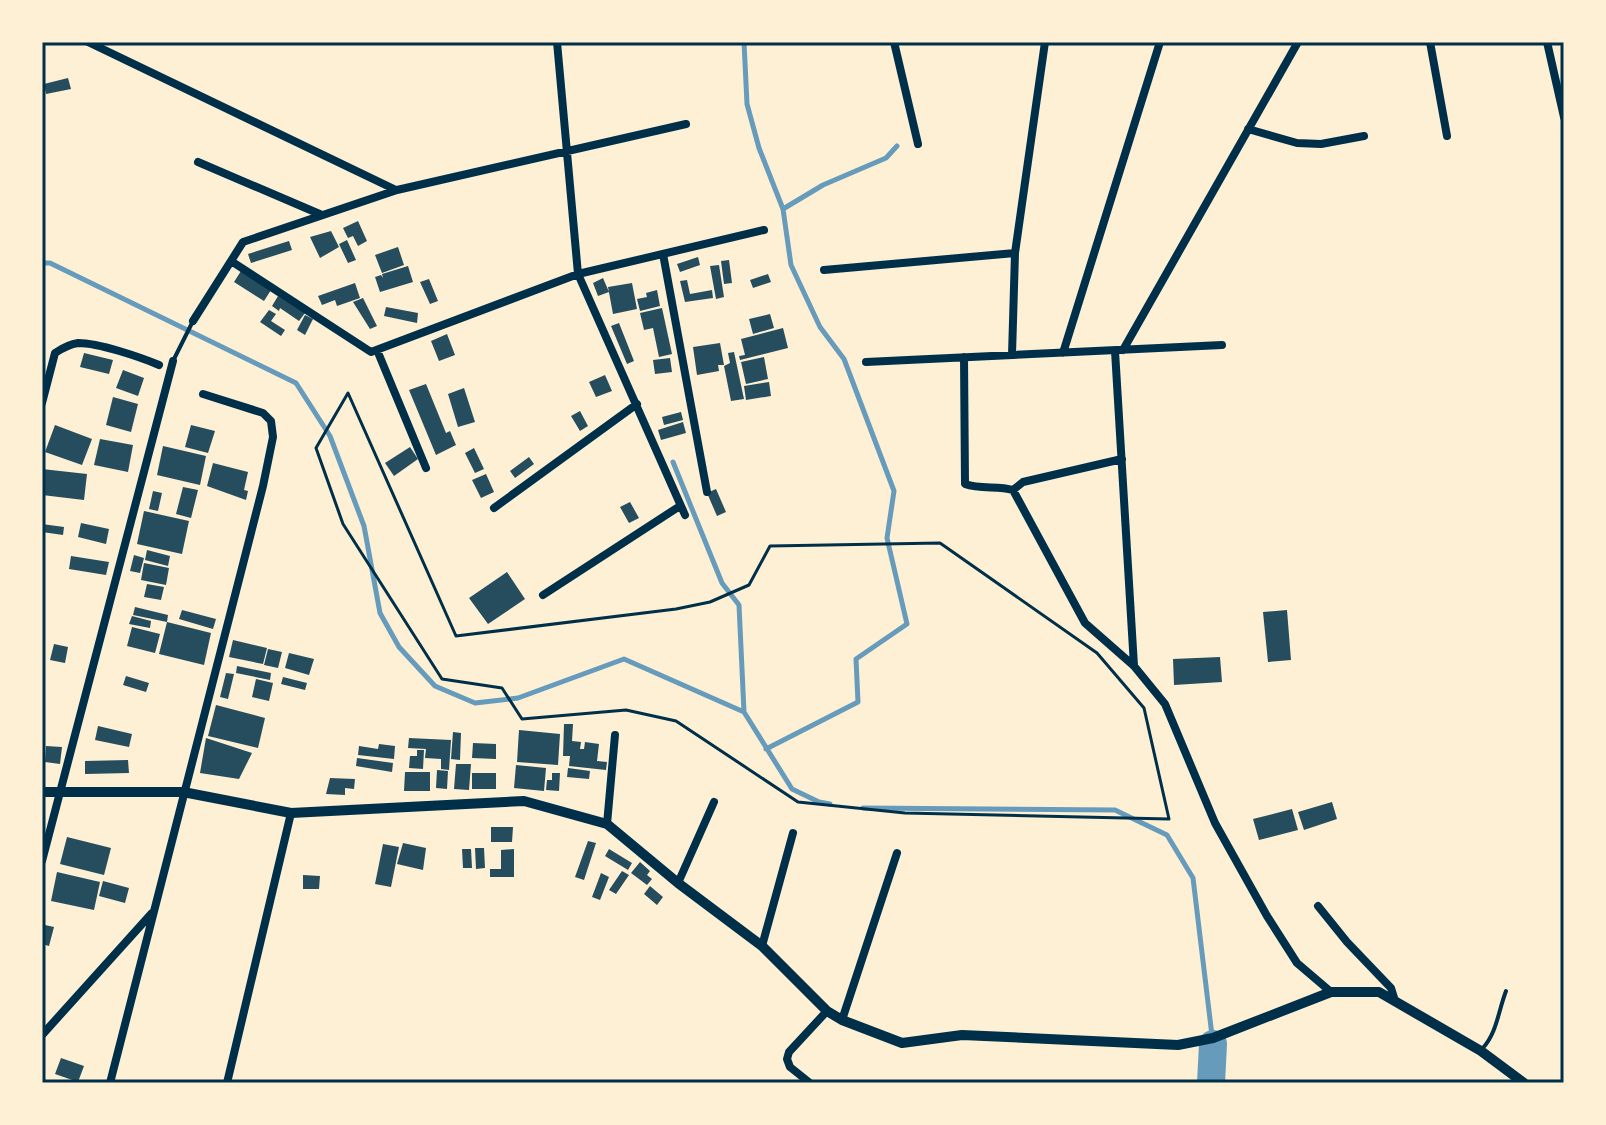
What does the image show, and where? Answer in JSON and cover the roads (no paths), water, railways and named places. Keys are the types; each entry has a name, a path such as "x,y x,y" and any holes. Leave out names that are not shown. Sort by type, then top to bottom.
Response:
{"street":[{"path":"88,42 397,190"},
{"path":"557,42 578,274 685,515"},
{"path":"894,42 918,144"},
{"path":"1012,355 1015,253 1045,42"},
{"path":"1063,353 1160,42"},
{"path":"1134,666 1119,350 1298,42"},
{"path":"1430,42 1447,136"},
{"path":"1547,42 1564,117"},
{"path":"193,321 243,242 397,190 686,124"},
{"path":"1248,129 1297,143 1321,144 1364,136"},
{"path":"198,162 322,215"},
{"path":"231,261 371,352 578,274 764,230"},
{"path":"824,270 1015,253"},
{"path":"663,254 707,492"},
{"path":"42,403 55,353 64,347 78,343 138,356 159,365"},
{"path":"866,362 1222,345"},
{"path":"377,350 426,468"},
{"path":"964,357 965,484 976,488 1013,490 1023,482 1122,459"},
{"path":"42,861 173,361"},
{"path":"110,1083 273,437 271,421 263,413 203,394"},
{"path":"494,508 637,404"},
{"path":"1013,490 1085,623 1134,666 1165,704 1215,823 1267,916 1297,963 1331,992"},
{"path":"543,595 680,506"},
{"path":"607,824 615,735"},
{"path":"42,792 183,792 291,813 524,801 607,824 678,883 762,946 827,1011 902,1043 962,1035 1178,1045 1213,1038 1331,992 1379,992 1481,1051 1524,1083"},
{"path":"678,883 714,802"},
{"path":"227,1083 291,813"},
{"path":"762,946 793,833"},
{"path":"842,1020 897,853"},
{"path":"1318,906 1391,988 1395,1001"},
{"path":"42,1035 152,913"},
{"path":"810,1083 790,1067 787,1059 789,1052 827,1011"}],"lane":[{"path":"173,361 193,321"},
{"path":"1481,1051 1495,1035 1497,1017 1506,991"}],"waterway":[{"path":"744,42 747,104 759,148 783,209 791,265 820,327 844,359 894,491 887,538 907,624 856,659 858,702 766,749"},
{"path":"783,209 823,185 886,158 897,146"},
{"path":"42,263 50,263 296,383 330,436 364,526 380,613 399,647 435,686 475,703 518,698 624,659 744,712 792,789 830,804"},
{"path":"673,462 722,583 739,605 744,712"},
{"path":"863,808 1115,810 1167,835 1193,878 1213,1044"},
{"path":"1211,1083 1213,1044"}]}
